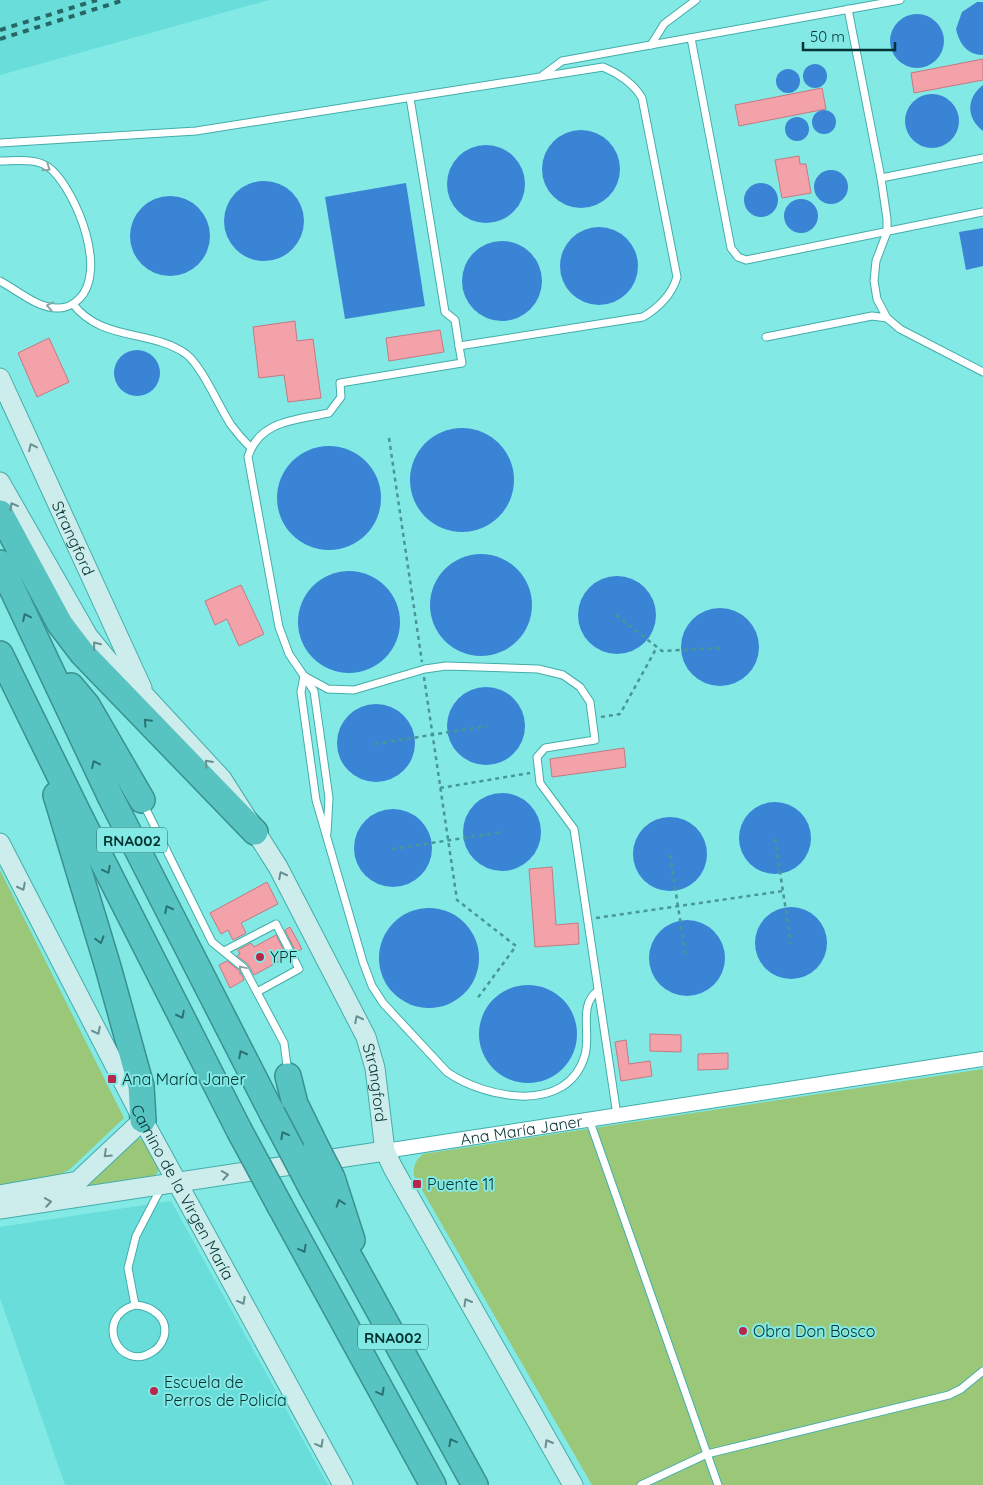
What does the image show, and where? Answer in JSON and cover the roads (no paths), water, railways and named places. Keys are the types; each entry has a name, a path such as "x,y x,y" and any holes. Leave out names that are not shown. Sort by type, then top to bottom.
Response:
{"highway":[{"path":"0,513 60,624 82,652 255,832"},
{"name":"RNA002","path":"0,563 49,662 111,798 272,1113 322,1184 372,1299 475,1485"},
{"name":"RNA002","path":"0,654 239,1130 433,1485"},
{"path":"49,662 87,705 142,800"},
{"path":"0,682 31,718 103,949 141,1086 143,1120"},
{"path":"288,1076 296,1104 316,1147 322,1184"}],"street":[{"name":"Strangford","path":"0,378 147,698"},
{"name":"Strangford","path":"0,482 88,636 111,664 147,698 222,780 278,867 366,1037 375,1068 386,1151 404,1192 573,1485"},
{"name":"Camino de la Virgen María","path":"0,844 143,1120 170,1184 343,1485"},
{"name":"Ana María Janer","path":"0,1209 983,1059"},
{"path":"0,1195 78,1181 143,1120"}],"lane":[{"path":"651,45 664,24 696,0"},
{"path":"540,77 562,61 900,0"},
{"path":"848,9 881,178 887,232 877,255 874,281 877,299 887,318 900,329 983,372"},
{"path":"691,38 732,248 738,257 746,260 983,212"},
{"path":"0,143 196,131 603,67 614,72 637,90 642,98 677,277 674,288 653,311 643,317 459,346"},
{"path":"327,841 329,798 314,691 289,654 279,626 248,458 251,448 265,431 276,423 330,413 341,397 340,383 462,363 455,320 445,312 410,98"},
{"path":"881,178 983,158"},
{"path":"0,162 29,161 39,163 51,169 65,187 88,236 92,273 86,292 73,304 59,308 42,305 0,281"},
{"path":"73,304 87,319 100,327 172,347 191,358 231,425 251,448"},
{"path":"766,337 872,316 887,318"},
{"path":"304,676 328,689 354,690 423,669 446,666 538,669 563,675 580,688 590,702 595,740 546,748 537,757 540,783 574,829 617,1115"},
{"path":"304,676 301,692 316,800 372,986 383,1003 447,1072 457,1079 515,1096 541,1095 560,1088 578,1070 585,1056 588,1035 587,1006 592,995 598,991"},
{"path":"142,800 212,942 244,968 287,1049 288,1076"},
{"path":"224,951 276,924 299,969 256,992"},
{"path":"589,1120 718,1485"},
{"path":"135,1305 128,1268 136,1236 170,1184"},
{"path":"135,1305 144,1305 158,1314 164,1330 161,1344 156,1350 142,1356 134,1356 121,1350 113,1336 113,1328 120,1312 135,1305"},
{"path":"641,1485 707,1454 949,1395 961,1389 983,1371"}],"railway":[{"path":"0,30 97,0"},
{"path":"0,39 124,0"}],"place":[{"name":"YPF","path":"260,957"},
{"name":"Ana María Janer","path":"112,1079"},
{"name":"Puente 11","path":"417,1184"},
{"name":"Obra Don Bosco","path":"743,1331"},
{"name":"Escuela de Perros de Policía","path":"154,1391"}]}
